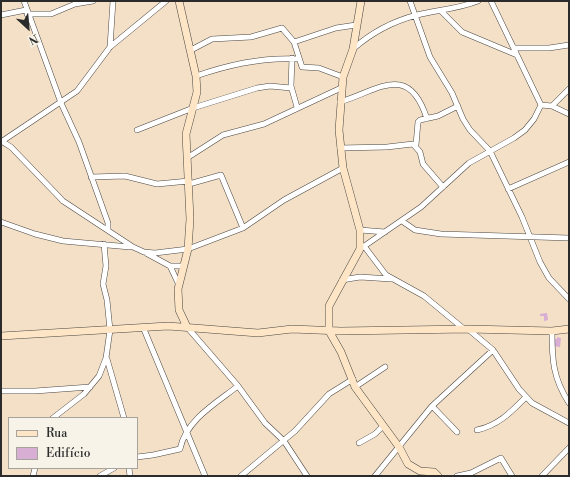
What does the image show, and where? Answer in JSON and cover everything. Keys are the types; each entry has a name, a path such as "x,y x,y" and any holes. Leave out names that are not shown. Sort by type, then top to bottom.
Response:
{"street":[{"path":"24,1 61,103 79,142 108,223 108,230"},
{"path":"1,15 27,12 51,14 75,4 93,1"},
{"path":"110,47 113,1"},
{"path":"1,142 61,103 77,90 110,47 166,1"},
{"path":"179,1 191,50 196,76 197,92 186,134 189,183 188,248 179,286 179,310 187,328 238,386 265,423 284,441 307,476"},
{"path":"361,1 353,49 343,77 341,88 340,148 343,168 360,230 362,248 386,276 424,296 493,350 526,397 538,406 569,423"},
{"path":"410,1 430,57 452,93 470,130 490,151 549,278 569,299"},
{"path":"353,49 379,30 416,16 462,7 478,1"},
{"path":"491,1 541,105"},
{"path":"441,11 462,32 517,55"},
{"path":"294,42 336,28 356,25"},
{"path":"191,50 212,39 250,37 282,28 294,42 302,67 319,68 343,77"},
{"path":"514,48 549,48 569,45"},
{"path":"292,58 292,88 297,107"},
{"path":"196,76 239,63 262,59 299,59"},
{"path":"340,102 360,96 369,90 394,83 404,87 416,95 420,100 427,119"},
{"path":"137,130 193,108 257,88 270,86 292,88"},
{"path":"187,158 223,135 264,124 297,107 341,88"},
{"path":"552,106 569,89"},
{"path":"541,105 552,106 569,114"},
{"path":"438,476 434,472 420,471 411,466 356,387 342,352 329,331 329,306 342,280 362,248 402,221 443,187 469,162 514,138 525,130 534,119 541,105"},
{"path":"443,187 423,164 416,145 418,122 458,106"},
{"path":"1,142 11,147 63,201 133,247 170,266 184,266"},
{"path":"340,148 416,145"},
{"path":"508,189 569,162"},
{"path":"144,252 169,252 188,248 243,228 284,200 343,168"},
{"path":"91,177 125,176 157,184 189,183 221,175 243,228"},
{"path":"402,221 415,230 424,232 569,238"},
{"path":"1,222 35,234 63,241 133,247"},
{"path":"360,230 384,232"},
{"path":"54,417 90,387 99,376 106,358 110,330 108,300 103,284 106,266 104,244"},
{"path":"170,266 179,286"},
{"path":"342,280 360,277 392,280"},
{"path":"143,327 205,476"},
{"path":"1,336 143,327 187,328 244,333 292,329 329,331 466,329 552,332 569,329"},
{"path":"552,332 553,368 557,381 569,403"},
{"path":"376,476 399,448 413,427 432,406 493,350"},
{"path":"106,358 124,417"},
{"path":"356,387 386,367"},
{"path":"241,476 247,474 284,441 304,422 328,394 353,379"},
{"path":"138,457 179,449 186,431 206,411 238,386"},
{"path":"1,391 35,391 90,387"},
{"path":"477,430 489,427 502,420 526,397"},
{"path":"432,406 457,432"},
{"path":"560,417 569,417"},
{"path":"359,443 375,434 383,426"},
{"path":"542,476 569,448"},
{"path":"457,476 470,473 501,458 512,476"},
{"path":"100,476 112,469"}],"building":[{"path":"547,313 548,320 544,321 544,316 540,316 540,314"},
{"path":"557,337 561,338 560,347 553,346 554,339 557,339"}]}
